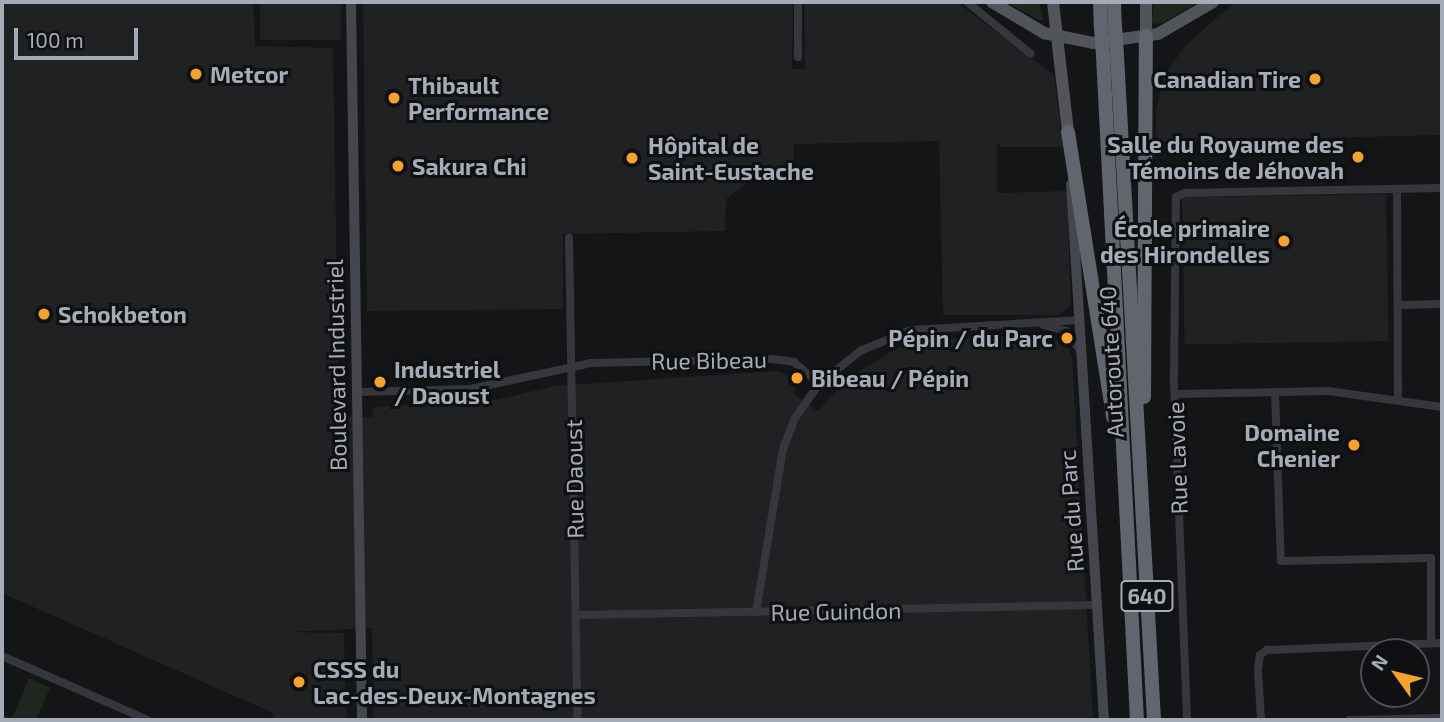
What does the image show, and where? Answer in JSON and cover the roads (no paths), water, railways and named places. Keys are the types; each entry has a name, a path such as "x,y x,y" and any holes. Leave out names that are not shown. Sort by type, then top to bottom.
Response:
{"highway":[{"name":"Autoroute 640","path":"1100,2 1108,27 1140,472 1154,720"},
{"name":"Autoroute 640","path":"1108,27 1114,2"},
{"path":"1140,472 1147,330 1146,36"},
{"name":"Autoroute 640","path":"1110,56 1123,473 1137,720"},
{"path":"1068,132 1123,473"}],"main road":[{"path":"992,2 1055,36 1093,43 1146,36 1180,23 1213,2"},
{"path":"1053,2 1068,132"},
{"path":"1146,2 1146,36"}],"street":[{"path":"797,2 798,57"},
{"path":"967,2 1031,54"},
{"name":"Boulevard Industriel","path":"352,4 362,720"},
{"name":"Rue du Parc","path":"1068,132 1077,320 1083,357 1104,720"},
{"path":"1398,400 1397,189 1442,188"},
{"name":"Rue Lavoie","path":"1187,720 1175,394 1176,197 1185,193 1397,189"},
{"name":"Rue Daoust","path":"569,237 578,720"},
{"path":"1398,305 1442,304"},
{"path":"756,612 783,449 795,418 819,384 860,351 905,332 940,326 1037,324 1077,320"},
{"path":"1037,324 1068,332 1083,357"},
{"name":"Rue Bibeau","path":"358,392 477,388 572,367 780,359 796,364 819,384"},
{"path":"1175,394 1328,391 1442,407"},
{"path":"1275,393 1281,561 1431,558 1430,643 1442,643"},
{"name":"Rue Guindon","path":"576,615 1097,605"},
{"path":"1261,720 1258,669 1260,655 1267,650 1360,646"},
{"path":"2,656 148,720"},
{"path":"1349,720 1442,718"}],"place":[{"name":"Metcor","path":"196,74"},
{"name":"Canadian Tire","path":"1315,79"},
{"name":"Thibault Performance","path":"394,98"},
{"name":"Salle du Royaume des Témoins de Jéhovah","path":"1358,157"},
{"name":"Hôpital de Saint-Eustache","path":"632,158"},
{"name":"Sakura Chi","path":"398,166"},
{"name":"École primaire des Hirondelles","path":"1284,241"},
{"name":"Schokbeton","path":"44,314"},
{"name":"Pépin / du Parc","path":"1067,338"},
{"name":"Bibeau / Pépin","path":"797,378"},
{"name":"Industriel / Daoust","path":"380,382"},
{"name":"Domaine Chenier","path":"1354,445"},
{"name":"CSSS du Lac-des-Deux-Montagnes","path":"299,682"}]}
